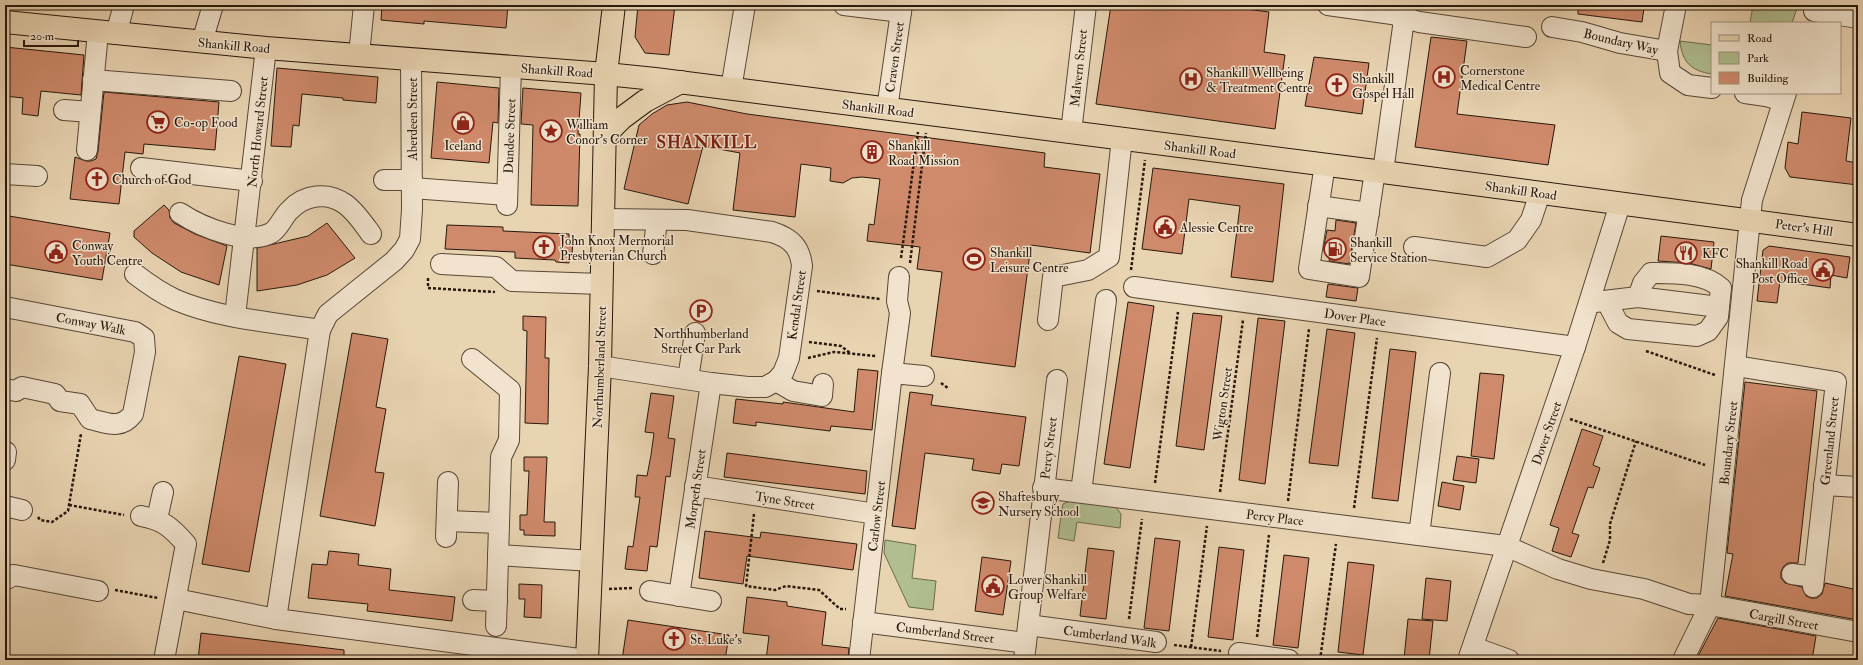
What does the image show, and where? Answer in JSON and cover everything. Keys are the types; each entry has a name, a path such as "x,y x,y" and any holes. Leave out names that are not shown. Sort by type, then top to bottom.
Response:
{"main road":[{"name":"Northumberland Street","path":"587,660 600,366 606,74 614,5"},
{"name":"Shankill Road","path":"5,22 266,48 606,74 681,82 1379,171 1620,204 1749,219"},
{"path":"605,135 645,101 681,82"},
{"name":"Peter's Hill","path":"1749,219 1858,235"}],"street":[{"path":"87,150 93,80 107,33 124,5"},
{"path":"202,42 213,5"},
{"path":"359,55 364,5"},
{"path":"731,89 745,5"},
{"path":"844,5 901,9"},
{"name":"Malvern Street","path":"1071,132 1086,5"},
{"path":"1328,5 1405,11 1419,22 1526,37"},
{"name":"Boundary Way","path":"1552,27 1582,32 1620,43 1667,51 1676,5"},
{"name":"Craven Street","path":"887,109 901,9"},
{"path":"1325,164 1309,269 1358,276 1368,213 1379,171 1405,11"},
{"path":"1813,13 1858,18"},
{"name":"North Howard Street","path":"235,316 247,227 266,48"},
{"path":"1667,51 1670,73 1688,85 1711,88"},
{"name":"Aberdeen Street","path":"320,330 328,314 394,261 404,250 410,239 412,228 412,59"},
{"name":"Dundee Street","path":"412,184 507,200 511,67"},
{"path":"93,80 231,91"},
{"path":"1752,94 1785,97"},
{"name":"Boundary Street","path":"1682,660 1710,605 1725,472 1749,219 1752,200 1785,97"},
{"path":"64,110 90,112"},
{"path":"1048,320 1053,276 1088,270 1109,256 1122,138"},
{"path":"141,168 252,181"},
{"path":"5,174 37,176"},
{"name":"Aberdeen Street","path":"384,180 412,184"},
{"path":"1414,248 1487,257 1517,240 1531,220 1540,193"},
{"path":"180,213 195,223 217,231 247,227 263,237 273,232 289,210 298,202 307,198 320,196 333,198 345,204 354,212 371,234"},
{"name":"Dover Street","path":"1470,653 1575,347 1598,302 1620,204"},
{"path":"1318,206 1368,213"},
{"name":"Kendal Street","path":"603,219 687,220 772,232 784,235 794,242 807,269 789,358 781,374"},
{"path":"653,254 656,220"},
{"path":"441,264 496,266 512,281 602,284"},
{"path":"1598,302 1618,323 1628,329 1697,336 1708,331 1718,317 1721,288 1714,282 1702,277 1666,273 1650,273 1643,283 1638,297"},
{"path":"135,274 159,291 177,300 201,308 235,316 320,330 276,619"},
{"name":"Carlow Street","path":"859,660 893,366 898,307 904,303 903,276"},
{"name":"Dover Place","path":"1134,287 1575,347"},
{"path":"1598,302 1638,297 1719,306"},
{"path":"1081,492 1106,300"},
{"name":"Conway Walk","path":"5,307 135,332 144,338 146,352 133,414 127,422 118,424 90,420"},
{"path":"688,380 695,333"},
{"path":"472,359 510,390 509,440 501,457 496,626"},
{"path":"600,366 688,380 748,387 765,387 781,374 793,391 822,396 823,384"},
{"path":"893,366 924,376"},
{"path":"1419,535 1440,373"},
{"name":"Greenland Street","path":"1735,373 1836,382 1813,582 1792,574"},
{"name":"Percy Street","path":"1026,642 1057,380"},
{"name":"Morpeth Street","path":"679,596 710,383"},
{"path":"5,389 16,391 22,387 55,394 60,401 80,404 90,420"},
{"path":"448,482 447,529 499,523"},
{"name":"Tyne Street","path":"695,486 876,514"},
{"path":"1824,486 1858,487"},
{"name":"Percy Place","path":"1044,488 1506,546 1558,569 1598,581"},
{"path":"163,492 149,517 172,528 186,544 164,660"},
{"path":"498,555 592,561"},
{"path":"5,580 14,575 98,591"},
{"name":"Cargill Street","path":"1598,581 1644,589 1689,604 1710,605 1858,632"},
{"path":"650,591 710,600"},
{"path":"176,599 276,619 587,660"},
{"path":"473,600 497,600"},
{"name":"Cumberland Street","path":"864,617 1026,642"},
{"name":"Cumberland Walk","path":"1026,642 1127,638 1156,642"},
{"path":"1470,653 1509,660"},
{"path":"1247,654 1289,660"}],"path":[{"path":"903,276 918,132"},
{"path":"903,276 910,264 926,132"},
{"path":"1134,287 1130,267 1147,142"},
{"path":"815,298 816,290 898,307"},
{"path":"1127,638 1180,293"},
{"name":"Wigton Street","path":"1191,647 1246,302"},
{"path":"1247,654 1279,518 1311,311"},
{"path":"1320,660 1346,526 1379,320"},
{"path":"810,334 809,342 841,346 850,353"},
{"path":"1639,349 1735,373"},
{"path":"781,374 811,356 834,352 850,353 893,366"},
{"path":"1552,414 1631,439 1725,472"},
{"path":"13,508 36,513 40,520 52,522 68,511 82,428 90,420"},
{"path":"1598,581 1610,540 1610,524 1636,441"},
{"path":"756,496 746,586 775,590 786,586 819,590 840,609 864,617"},
{"path":"69,506 125,516 149,517"},
{"path":"591,586 615,590 626,588 650,591"},
{"path":"98,591 104,588 160,599 176,599"},
{"name":"Cumberland Walk","path":"1156,642 1247,654"}],"green space":[{"path":"1753,5 1798,5 1792,22 1750,22"},
{"path":"1680,41 1711,45 1711,74 1698,71 1693,68 1685,60"},
{"path":"1070,501 1116,507 1121,514 1120,528 1077,522 1074,541 1058,538 1063,504"},
{"path":"885,540 916,545 912,578 936,581 933,610 909,607 884,553"}],"building":[{"path":"382,5 508,5 506,28 424,21 424,24 381,20"},
{"path":"638,5 675,5 669,55 645,53 635,37"},
{"name":"Shankill Wellbeing & Treatment Centre","path":"1111,5 1217,5 1269,12 1264,52 1285,55 1275,129 1096,104"},
{"path":"1578,5 1639,5 1639,8 1644,8 1642,22 1578,14"},
{"name":"Cornerstone Medical Centre","path":"1431,37 1467,41 1457,114 1555,125 1548,165 1415,147"},
{"path":"5,47 84,55 81,95 41,91 38,116 22,114 23,98 5,96 8,65 5,65"},
{"name":"Shankill Gospel Hall","path":"1314,57 1369,63 1362,114 1305,106"},
{"path":"277,68 378,77 376,103 302,94 299,126 293,125 291,147 271,146"},
{"name":"Iceland","path":"437,82 499,88 498,123 493,122 489,163 431,158"},
{"path":"523,88 581,93 578,134 580,134 578,206 531,205 533,125 521,124"},
{"name":"Co-op Food","path":"104,92 219,102 215,150 144,144 143,154 125,152 119,204 70,199 75,157 86,161 96,159"},
{"path":"687,102 747,114 1045,153 1044,167 1100,174 1090,253 1031,245 1015,367 931,356 942,272 917,269 920,247 867,241 869,224 874,225 880,179 862,177 852,178 843,183 830,181 831,168 801,164 795,217 733,210 740,153 703,146 688,204 624,189 639,125 652,114 667,105"},
{"path":"1802,112 1851,118 1846,161 1858,163 1858,185 1790,177 1785,168 1788,142 1798,144"},
{"path":"1153,168 1284,184 1273,282 1231,277 1240,206 1189,199 1182,254 1142,249"},
{"path":"164,205 169,210 170,218 174,223 195,234 227,246 219,285 181,272 152,253 134,237 134,231"},
{"name":"Conway Youth Centre","path":"9,216 110,233 102,280 5,264 5,241"},
{"path":"1336,220 1356,223 1349,264 1329,261 1331,251 1323,250 1327,230 1335,231"},
{"path":"327,223 355,258 327,275 297,285 257,291 257,248 308,236"},
{"path":"447,225 503,227 503,231 569,234 569,239 573,240 572,255 569,255 569,263 556,262 555,260 515,258 515,252 445,249"},
{"name":"KFC","path":"1661,236 1714,242 1711,269 1689,263 1658,261"},
{"path":"1769,246 1850,257 1847,278 1831,275 1830,288 1780,281 1777,303 1757,301 1763,250"},
{"path":"1328,284 1358,288 1356,301 1326,297"},
{"path":"1128,302 1154,306 1130,468 1104,464"},
{"path":"1193,313 1222,316 1204,450 1176,446"},
{"path":"523,316 546,317 545,358 549,358 548,424 525,423 527,331 523,330"},
{"path":"1258,318 1285,321 1265,484 1239,480"},
{"path":"1327,329 1355,333 1338,466 1309,463"},
{"path":"352,333 388,339 376,407 386,409 375,472 384,473 375,526 320,516"},
{"path":"1390,349 1416,352 1398,501 1372,498"},
{"path":"239,356 286,364 249,572 202,564"},
{"path":"858,369 878,371 872,430 831,426 830,431 756,422 756,426 733,423 736,399 783,404 783,402 854,412"},
{"path":"1480,373 1504,375 1494,459 1471,456"},
{"path":"1745,382 1817,391 1798,563 1788,563 1783,567 1781,578 1785,583 1802,587 1806,596 1811,598 1817,598 1822,594 1825,583 1858,590 1858,620 1725,596 1733,554 1727,553"},
{"path":"910,392 933,395 931,405 1026,417 1019,466 1002,464 1000,474 972,470 974,459 925,453 915,529 892,526"},
{"path":"651,393 674,396 668,438 675,439 670,477 666,476 657,547 650,546 647,571 625,569 628,546 633,547 640,497 635,497 637,475 647,476 651,455 654,433 645,432"},
{"path":"1582,429 1603,436 1593,465 1600,468 1593,488 1588,487 1572,533 1579,535 1571,557 1552,551 1559,528 1550,525"},
{"path":"727,453 867,471 865,494 724,477"},
{"path":"1457,456 1479,459 1476,483 1453,480"},
{"path":"524,457 547,457 544,522 555,522 555,536 524,535 524,530 520,530 520,515 527,515 529,471 524,471"},
{"path":"1442,482 1464,486 1460,510 1438,506"},
{"path":"705,531 760,538 761,532 857,544 853,570 747,556 743,584 699,578"},
{"path":"1155,538 1180,541 1169,631 1144,628"},
{"path":"1219,547 1244,550 1233,640 1208,637"},
{"path":"1088,548 1114,551 1106,619 1080,616"},
{"path":"329,551 359,554 358,565 391,569 389,590 455,597 452,621 367,611 368,604 308,598 312,564 327,565"},
{"path":"1284,555 1309,558 1298,648 1273,645"},
{"name":"Lower Shankill Group Welfare","path":"982,557 1011,561 1003,615 975,611"},
{"path":"1348,562 1374,565 1363,655 1338,652"},
{"path":"1426,578 1451,581 1447,621 1422,619"},
{"path":"519,584 542,585 541,618 524,617 525,599 519,599"},
{"path":"747,597 787,602 787,606 826,612 822,645 849,648 848,660 766,660 769,636 743,633"},
{"path":"1718,618 1816,636 1812,660 1696,660"},
{"path":"1408,619 1433,621 1429,660 1404,659"},
{"name":"St. Luke's","path":"628,620 729,635 725,660 622,660"},
{"path":"201,633 344,650 344,660 198,660"}],"place":[{"name":"Cornerstone Medical Centre","path":"1444,77"},
{"name":"Shankill Wellbeing & Treatment Centre","path":"1191,79"},
{"name":"Shankill Gospel Hall","path":"1337,85"},
{"name":"Co-op Food","path":"158,122"},
{"name":"Iceland","path":"463,123"},
{"name":"William Conor's Corner","path":"551,131"},
{"name":"Shankill Road Mission","path":"872,152"},
{"name":"Church of God","path":"97,179"},
{"name":"Alessie Centre","path":"1165,227"},
{"name":"John Knox Mermorial Presbyterian Church","path":"544,247"},
{"name":"Shankill Service Station","path":"1335,249"},
{"name":"Conway Youth Centre","path":"56,252"},
{"name":"KFC","path":"1686,253"},
{"name":"Shankill Leisure Centre","path":"974,259"},
{"name":"Shankill Road Post Office","path":"1823,270"},
{"name":"Northhumberland Street Car Park","path":"701,311"},
{"name":"Shaftesbury Nursery School","path":"983,503"},
{"name":"Lower Shankill Group Welfare","path":"993,586"},
{"name":"St. Luke's","path":"674,639"}],"district":[{"name":"SHANKILL","path":"707,142"}]}
